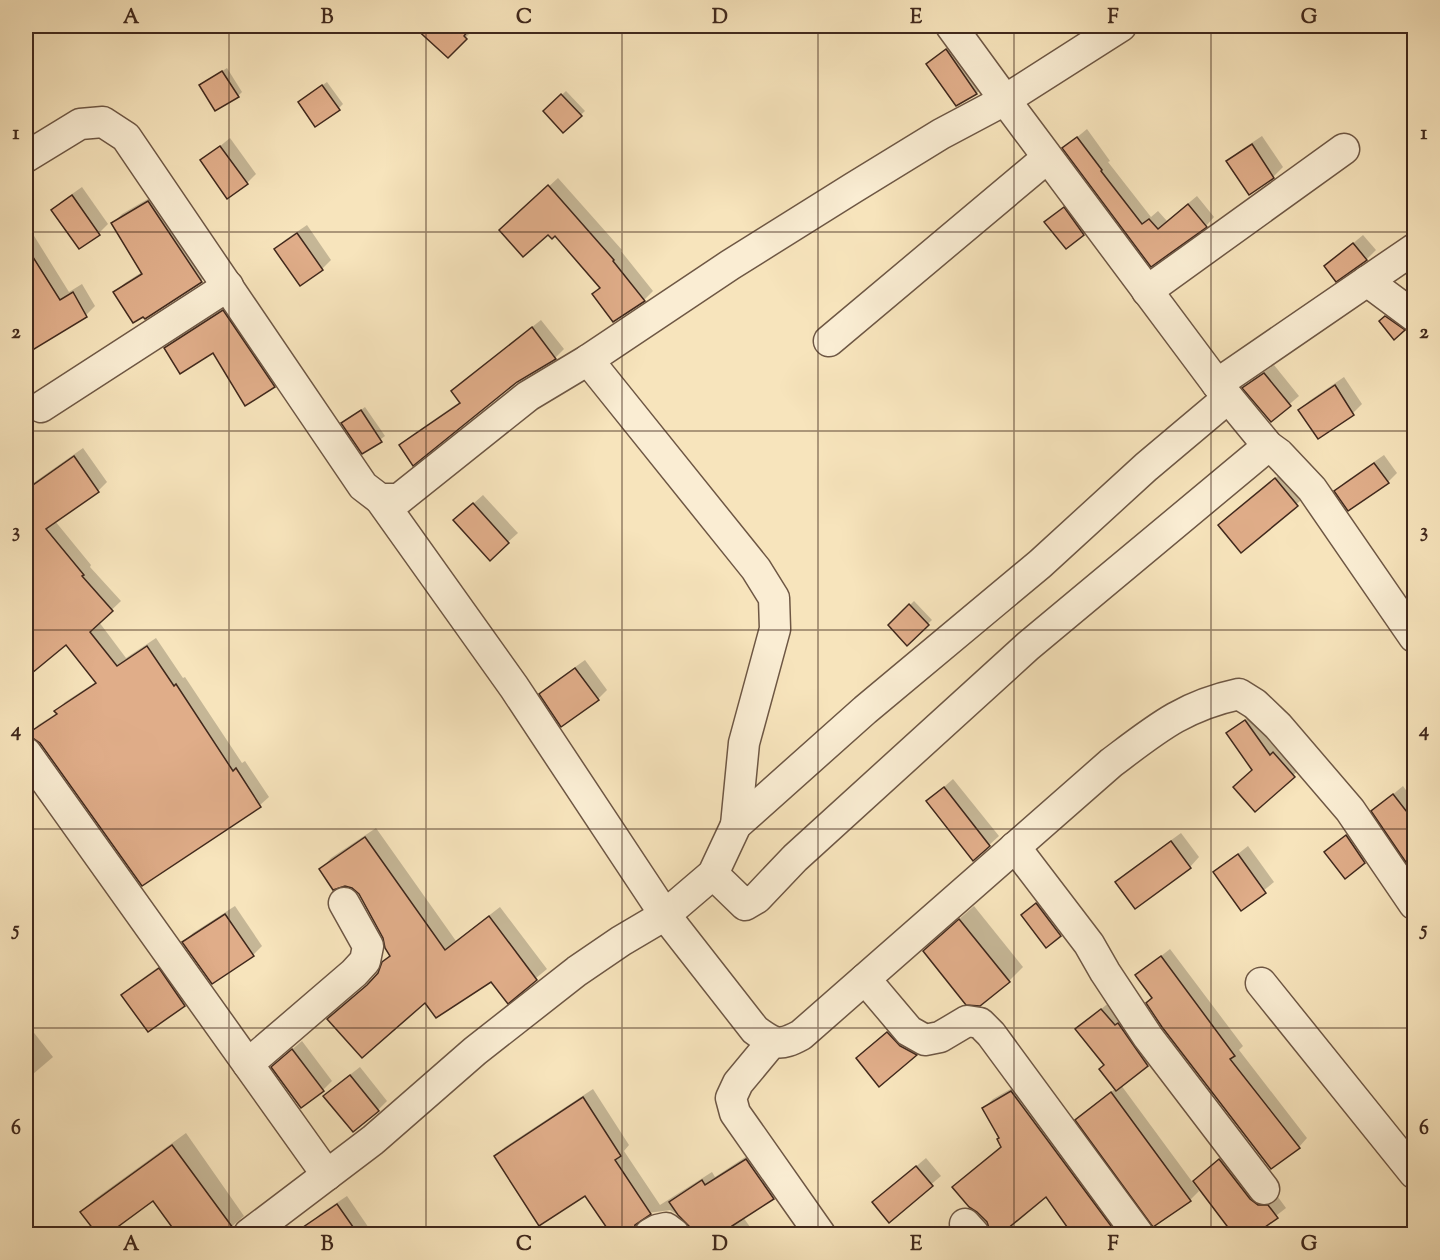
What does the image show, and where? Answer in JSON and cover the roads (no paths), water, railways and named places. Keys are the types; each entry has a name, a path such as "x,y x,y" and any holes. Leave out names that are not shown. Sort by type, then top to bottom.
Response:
{"street":[{"path":"951,26 1047,158 1223,391 1268,446 1279,454 1312,489 1414,637"},
{"path":"380,500 399,499 528,396 588,360 730,265 843,194 941,134 1005,100 1120,26"},
{"path":"26,157 80,124 103,122 126,137 363,486 380,500 514,687 665,915 754,1030 772,1042 785,1043 801,1035 1111,763 1166,722 1199,704 1239,694 1255,704 1278,726 1350,810 1414,904"},
{"path":"1147,291 1344,148"},
{"path":"829,341 1047,158"},
{"path":"736,825 865,710 1040,564 1146,467 1223,391 1367,281 1414,249"},
{"path":"1367,281 1414,316"},
{"path":"41,407 228,286"},
{"path":"249,1234 373,1140 474,1051 577,971 665,915 713,874 736,825 744,743 775,629 774,598 756,569 588,360"},
{"path":"713,874 745,905 757,898 795,858 1028,646 1268,446"},
{"path":"26,753 327,1175"},
{"path":"1015,847 1089,944 1148,1037 1264,1189"},
{"path":"248,1064 365,961 368,946 344,903"},
{"path":"865,979 909,1031 925,1040 940,1037 968,1021 980,1023 991,1034 1138,1234"},
{"path":"1261,983 1414,1173"},
{"path":"772,1042 738,1083 731,1098 735,1113 820,1234"},
{"path":"651,1234 666,1228 674,1234"}]}
